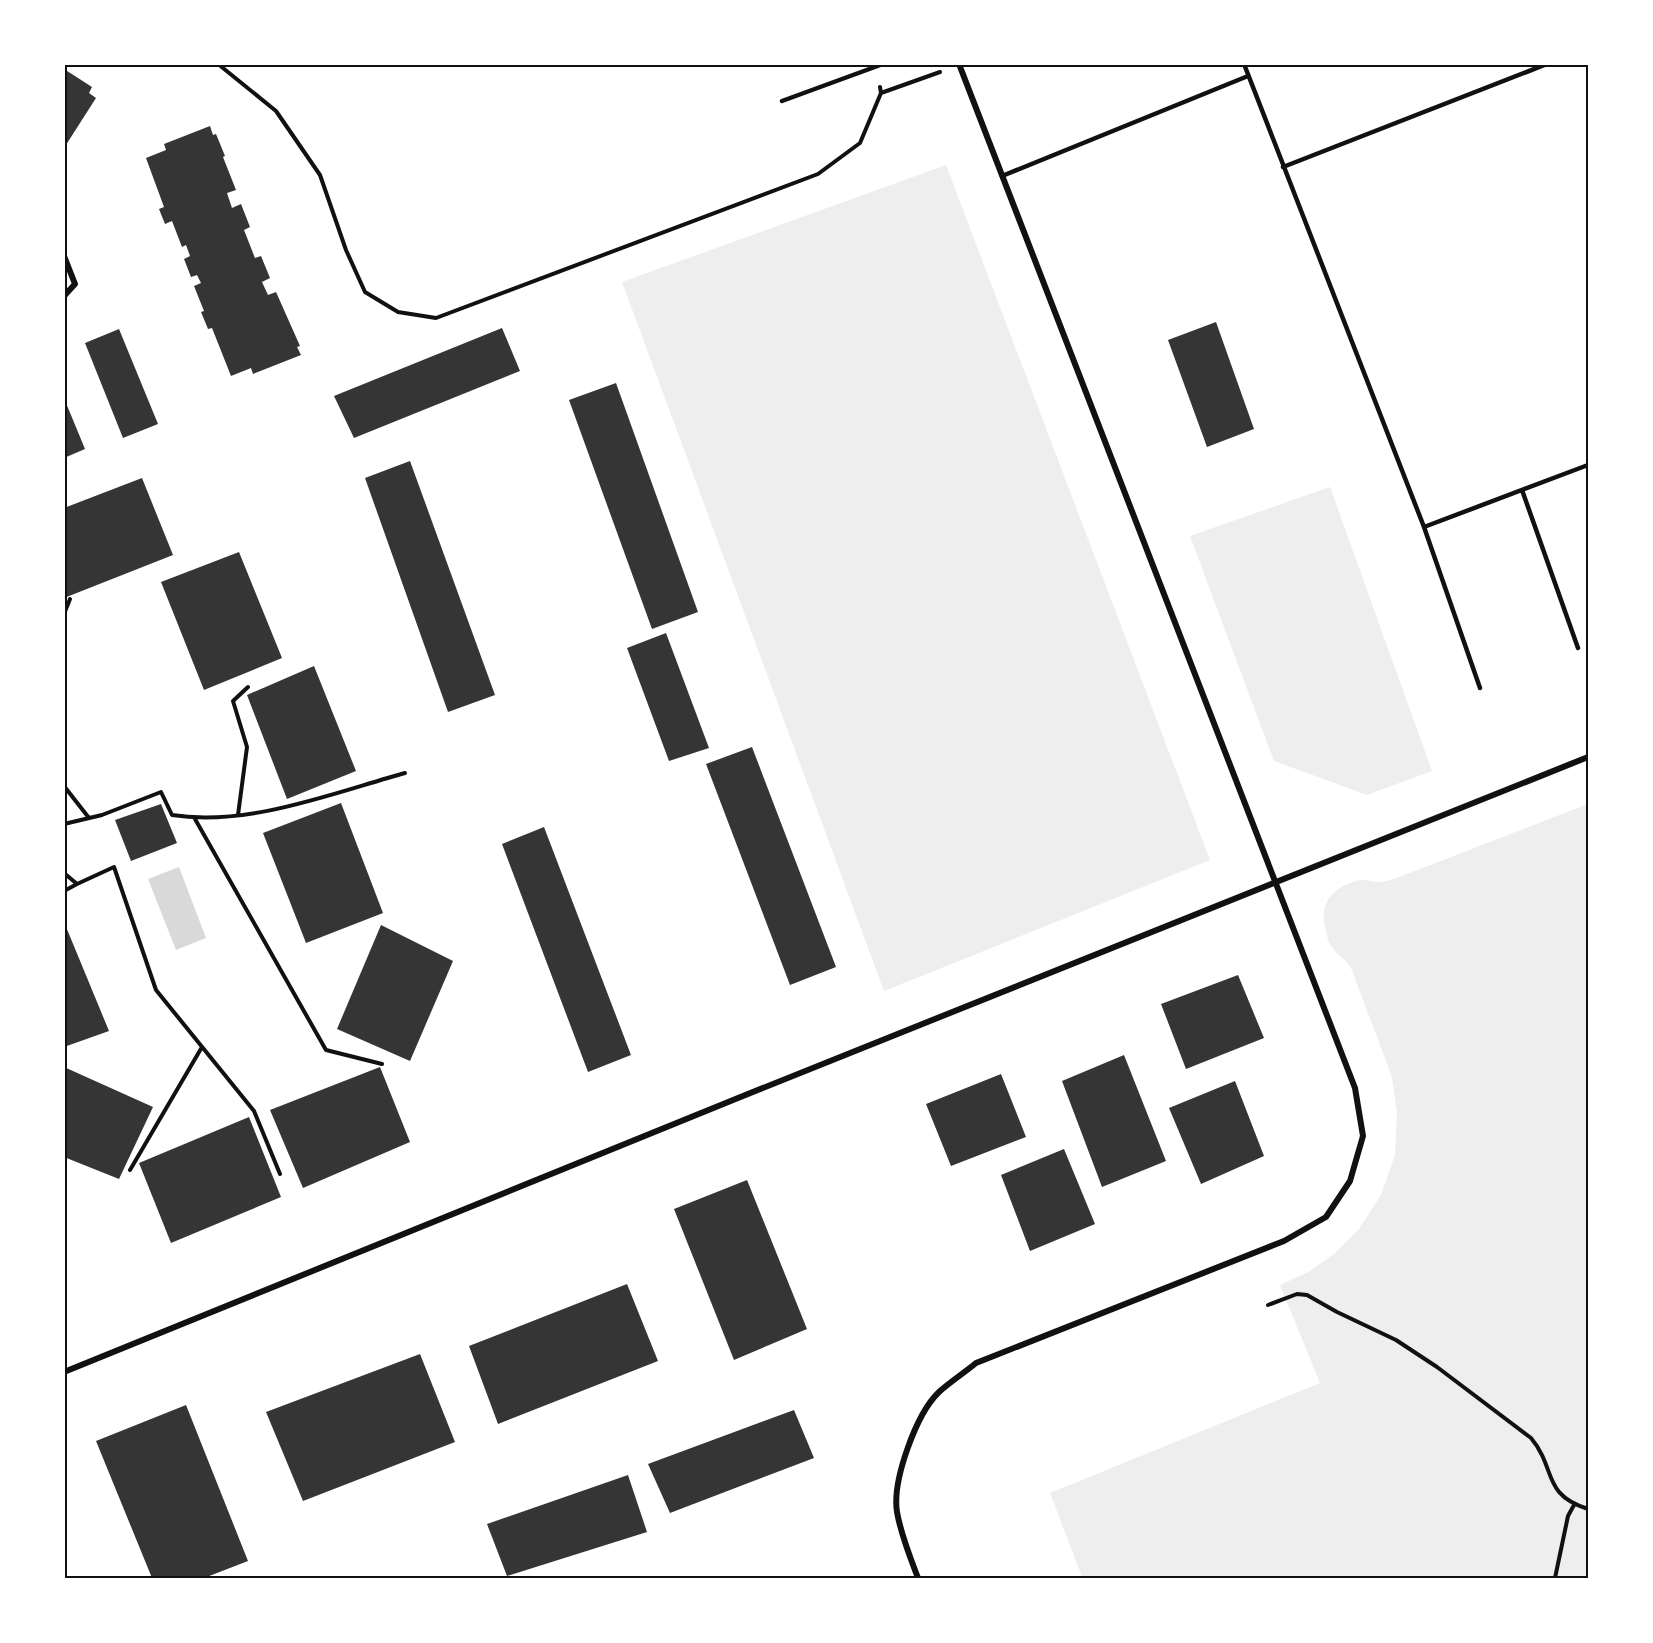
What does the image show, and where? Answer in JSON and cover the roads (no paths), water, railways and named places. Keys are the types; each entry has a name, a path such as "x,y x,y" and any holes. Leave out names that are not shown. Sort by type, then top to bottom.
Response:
{"street":[{"path":"918,1578 905,1544 897,1510 899,1489 911,1435 937,1394 976,1364 1284,1241 1326,1217 1350,1181 1363,1136 1356,1088 959,65"},
{"path":"64,256 75,284 64,296"},
{"path":"64,1372 1275,881 1588,757"}],"lane":[{"path":"782,101 883,64"},
{"path":"1244,64 1424,527 1480,688"},
{"path":"1283,167 1547,64"},
{"path":"1002,176 1248,76"},
{"path":"1424,527 1588,465"},
{"path":"1522,490 1578,648"}]}
